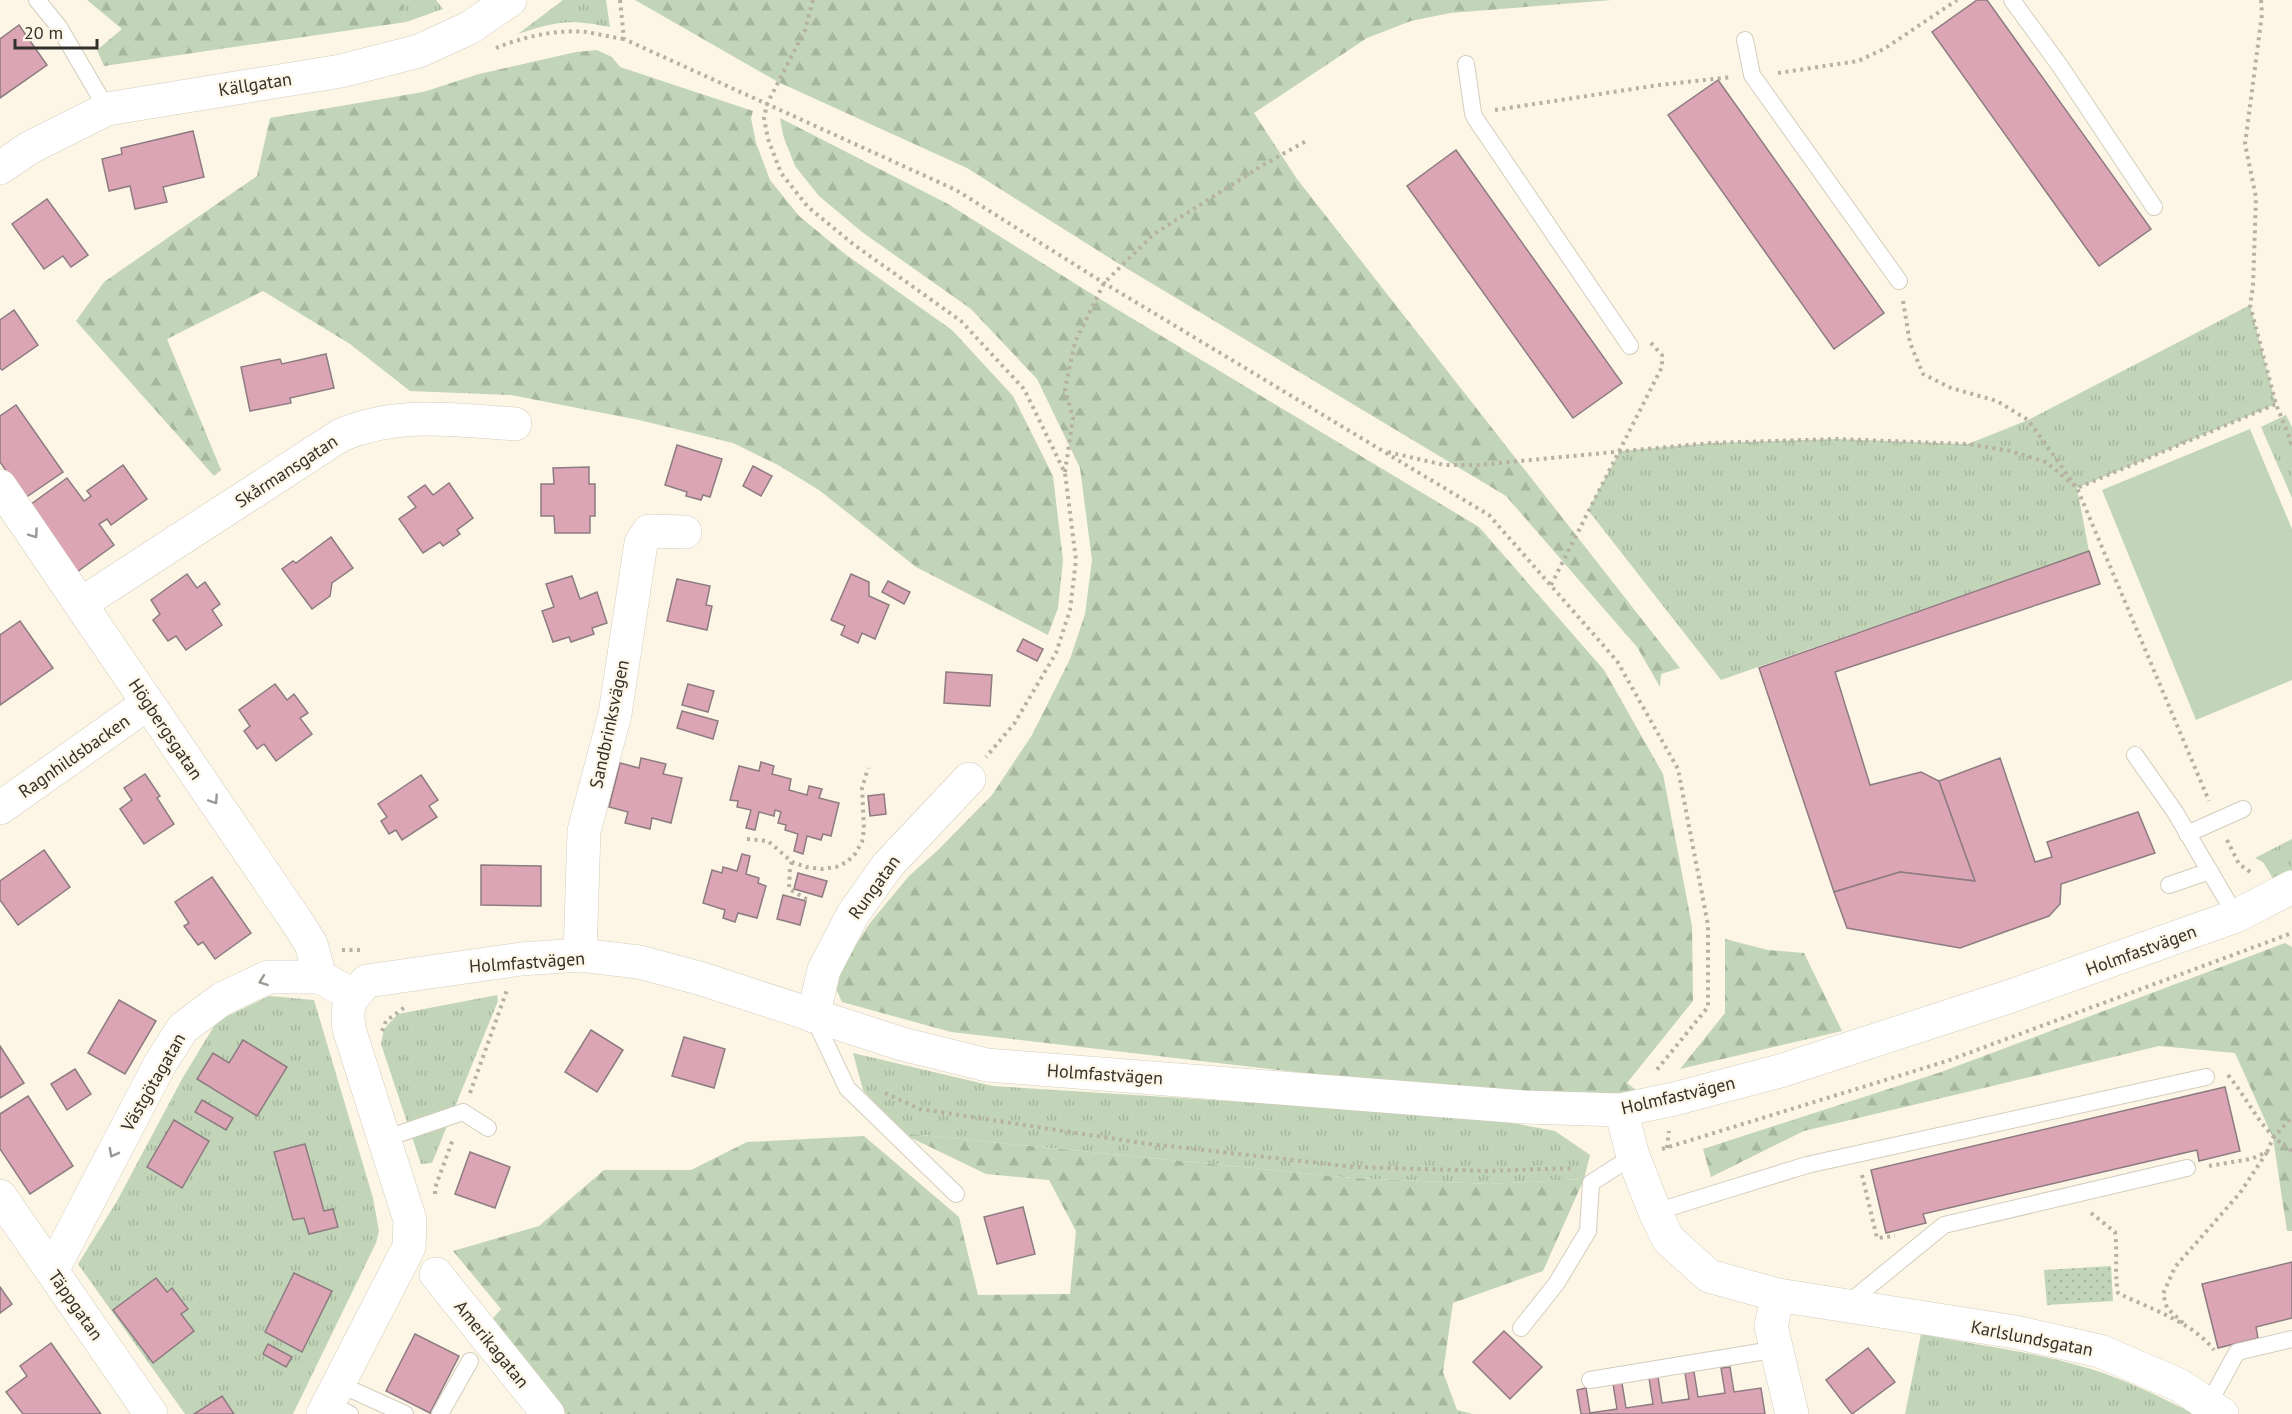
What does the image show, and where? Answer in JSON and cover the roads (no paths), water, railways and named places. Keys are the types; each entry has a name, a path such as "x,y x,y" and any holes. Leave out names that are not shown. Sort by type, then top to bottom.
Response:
{"street":[{"name":"Källgatan","path":"0,168 29,148 107,109 341,71 419,51 469,28 507,1"},
{"name":"Skårmansgatan","path":"82,603 261,488 302,459 349,432 393,420 433,418 515,424"},
{"name":"Högbergsgatan","path":"0,486 82,603 147,704 302,930 311,944 320,977"},
{"name":"Sandbrinksvägen","path":"580,955 584,831 615,714 641,543 649,531 686,532"},
{"name":"Ragnhildsbacken","path":"0,808 147,704"},
{"name":"Rungatan","path":"813,1016 824,970 853,914 887,866 969,779"},
{"name":"Holmfastvägen","path":"353,996 367,981 521,959 580,955 639,962 699,978 902,1044 987,1065 1523,1107 1621,1110 1674,1099 1780,1071 2018,994 2236,916 2281,893"},
{"name":"Västgötagatan","path":"52,1271 160,1064 183,1028 222,999 268,977 320,977 353,996"},
{"path":"335,1404 409,1247 410,1220 349,1029 347,1009 353,996"},
{"name":"Karlslundsgatan","path":"1621,1110 1633,1156 1668,1239 1709,1276 1778,1295 2014,1332 2100,1351 2179,1385 2215,1409"},
{"name":"Täppgatan","path":"0,1196 151,1414"},
{"name":"Amerikagatan","path":"436,1274 547,1414"},
{"path":"1778,1295 1771,1326 1792,1414"}],"lane":[{"path":"37,0 59,27 107,109"},
{"path":"2012,0 2060,66 2154,207"},
{"path":"1745,40 1752,75 1899,282"},
{"path":"1466,63 1473,113 1630,346"},
{"path":"2135,755 2175,812 2236,916"},
{"path":"2187,834 2243,809"},
{"path":"2169,885 2210,871"},
{"path":"813,1016 847,1088 956,1194"},
{"path":"1655,1212 1807,1165 2206,1077"},
{"path":"384,1139 463,1112 488,1128"},
{"path":"1521,1328 1557,1284 1588,1231 1591,1183 1633,1156"},
{"path":"1845,1306 1944,1225 2187,1168"},
{"name":"Karlslundsgatan","path":"2215,1409 2237,1352 2292,1339"},
{"path":"1590,1380 1778,1349"},
{"path":"440,1414 470,1361"},
{"path":"335,1404 405,1414"}]}
